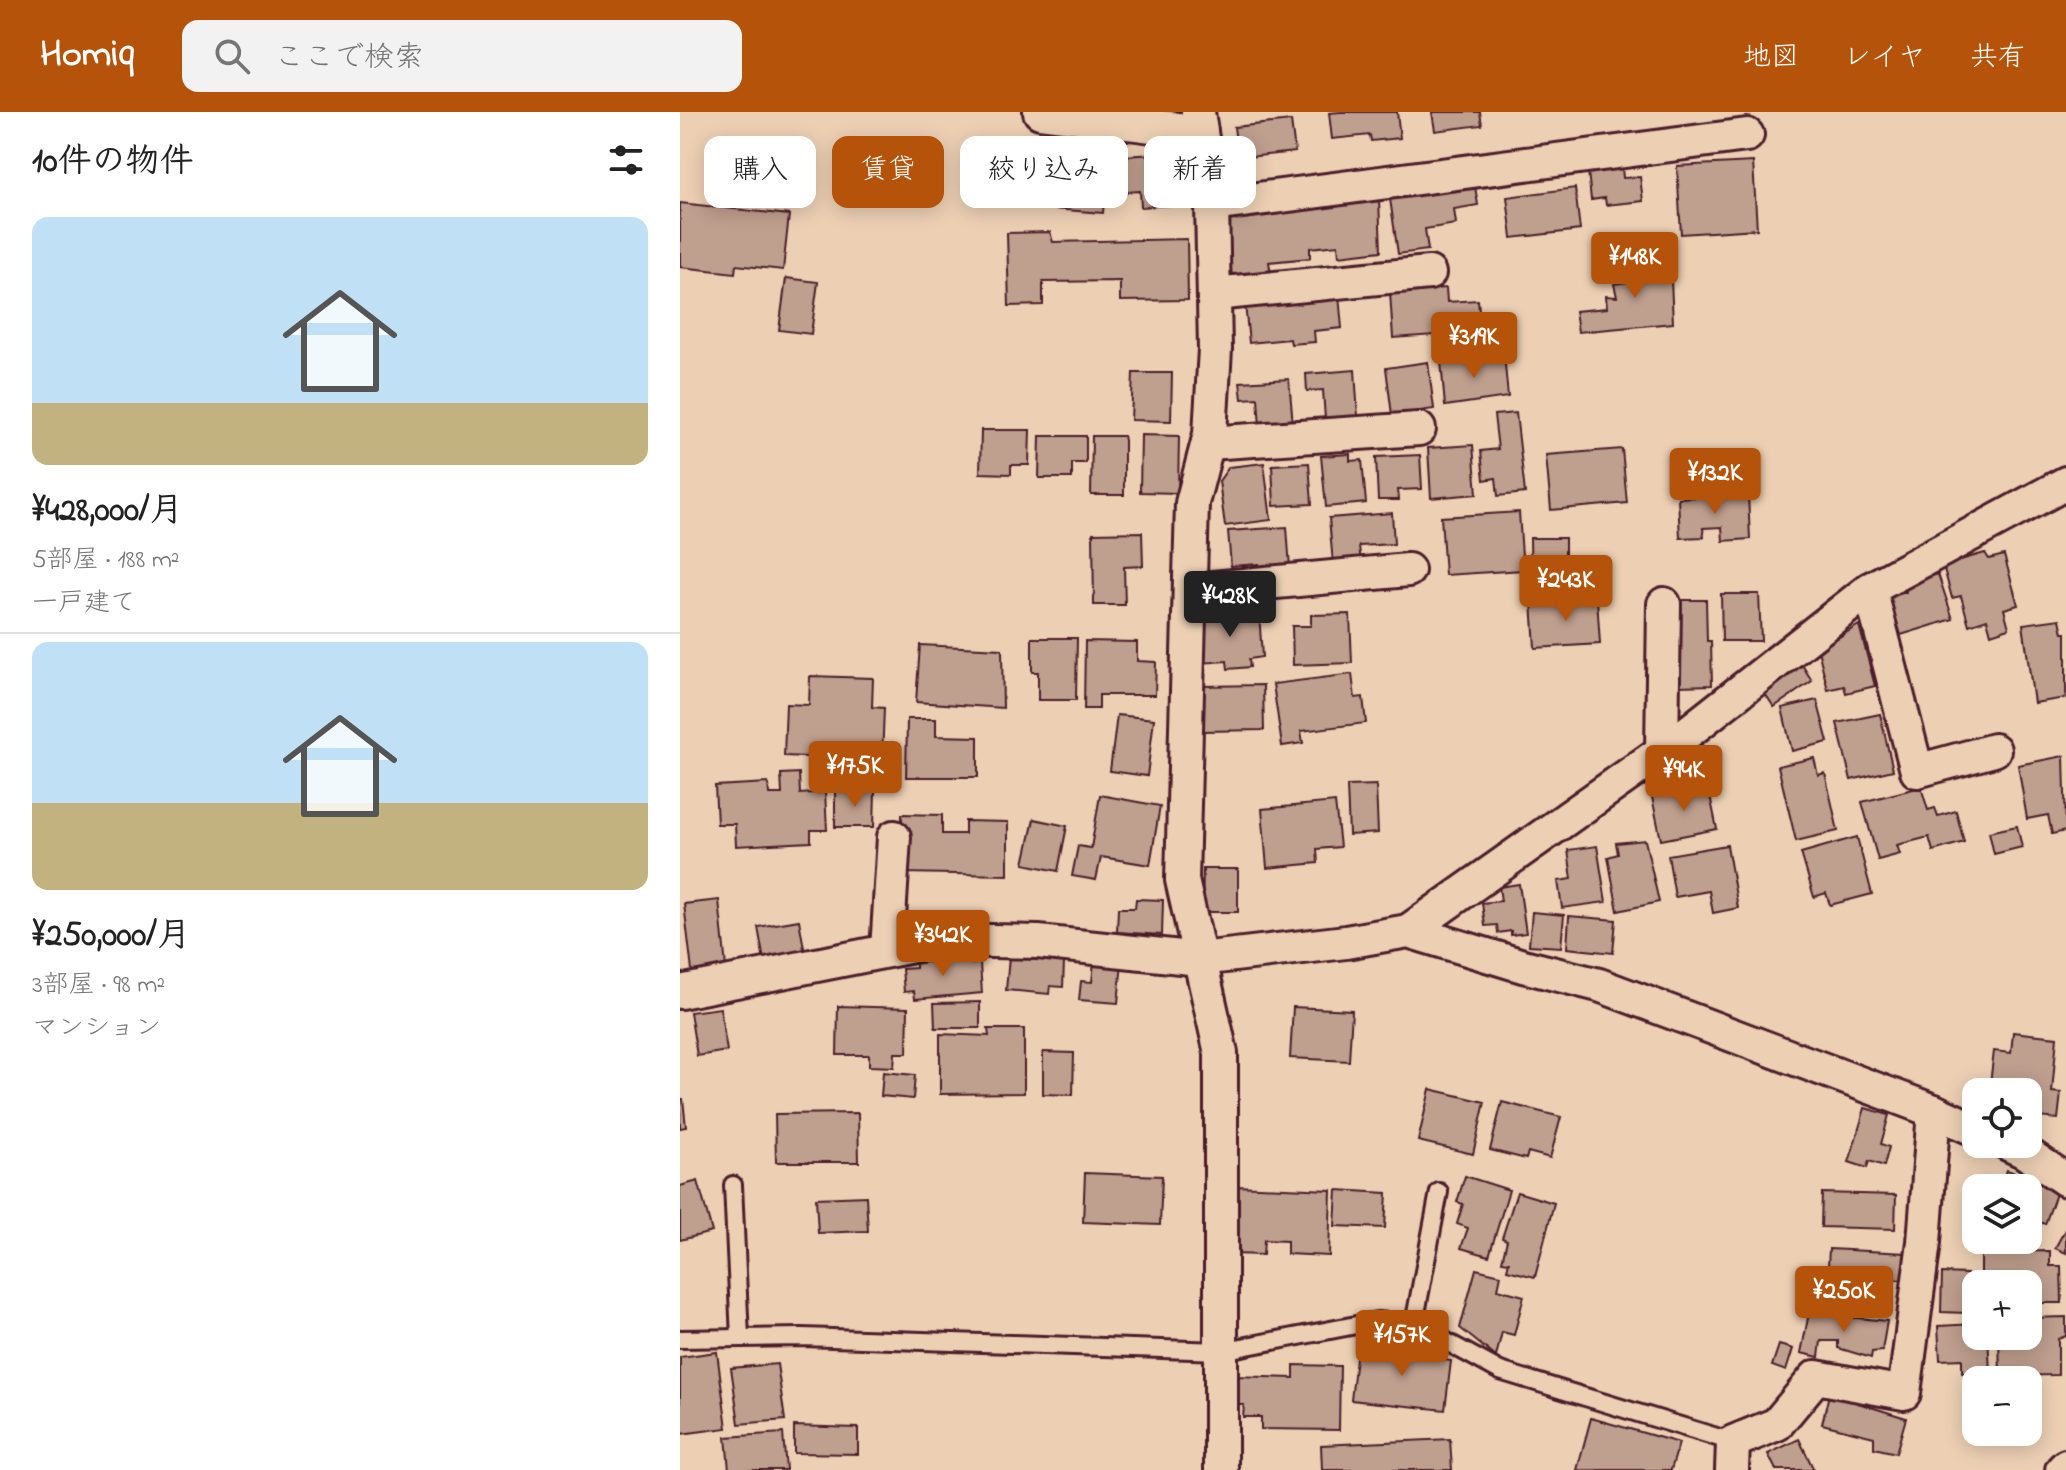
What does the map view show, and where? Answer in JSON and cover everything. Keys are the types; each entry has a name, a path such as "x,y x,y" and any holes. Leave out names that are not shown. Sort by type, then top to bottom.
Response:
{"street":[{"path":"1040,112 1200,122"},
{"path":"1256,199 1747,135"},
{"path":"1212,208 1215,349 1208,443 1192,503 1182,880 1221,1053 1221,1470"},
{"path":"1214,294 1429,273"},
{"path":"1208,443 1419,429"},
{"path":"680,992 943,940 1038,942 1200,959 1346,942 1408,931 1662,752 1870,589 2066,483"},
{"path":"1190,590 1408,570"},
{"path":"1870,589 1917,771 1994,750"},
{"path":"1662,752 1664,604"},
{"path":"887,951 894,837"},
{"path":"1408,931 1599,985 1962,1124"},
{"path":"1732,1456 1777,1424 1816,1377 1904,1393 1924,1242 1934,1111"},
{"path":"2033,1158 2066,1180"}],"lane":[{"path":"733,1185 740,1338"},
{"path":"1414,1324 1439,1192"},
{"path":"680,1339 817,1338 1221,1351 1377,1321 1414,1324 1500,1371 1732,1456"}],"building":[{"path":"1397,112 1400,138 1371,141 1370,135 1332,139 1329,113"},
{"path":"1432,112 1480,112 1482,125 1435,131"},
{"path":"1291,121 1295,152 1256,156 1256,136 1235,136 1234,127"},
{"path":"1144,155 1144,207 1141,207 1140,191 1128,192 1128,156"},
{"path":"1753,162 1757,229 1681,234 1677,166"},
{"path":"1622,168 1623,178 1640,177 1643,201 1606,205 1605,198 1591,200 1588,171"},
{"path":"1474,180 1478,205 1454,209 1456,224 1425,229 1428,250 1398,254 1389,192"},
{"path":"1575,188 1580,230 1512,238 1507,197"},
{"path":"1379,199 1381,251 1339,256 1338,245 1310,248 1310,258 1269,262 1271,274 1232,278 1225,220"},
{"path":"680,203 789,215 783,270 736,265 735,273 680,267"},
{"path":"1039,208 1103,208 1103,213"},
{"path":"1050,232 1053,242 1187,239 1188,300 1120,301 1120,281 1043,282 1043,305 1009,306 1007,233"},
{"path":"1670,258 1673,323 1578,332 1575,311 1607,308 1606,296 1617,297 1614,284 1627,282 1625,262"},
{"path":"786,278 818,282 811,334 779,330"},
{"path":"1446,288 1447,302 1478,300 1482,343 1450,345 1449,334 1393,338 1390,292"},
{"path":"1339,295 1342,328 1314,331 1315,342 1291,344 1290,339 1249,343 1245,304"},
{"path":"1504,354 1508,397 1445,406 1441,361"},
{"path":"1428,362 1434,409 1392,415 1386,368"},
{"path":"1355,370 1358,417 1325,419 1323,390 1307,391 1306,374"},
{"path":"1133,373 1172,373 1171,421 1131,420"},
{"path":"1289,379 1293,425 1260,427 1258,398 1242,399 1240,382"},
{"path":"1516,413 1525,493 1498,496 1496,478 1484,480 1481,451 1498,449 1494,415"},
{"path":"981,430 1030,430 1029,465 1011,465 1011,474 980,473"},
{"path":"1141,435 1179,436 1178,493 1140,492"},
{"path":"1040,436 1086,436 1086,463 1072,463 1072,478 1039,478"},
{"path":"1092,436 1124,436 1124,495 1091,495"},
{"path":"1473,445 1477,494 1431,498 1428,448"},
{"path":"1622,449 1627,503 1551,510 1546,455"},
{"path":"1350,454 1350,461 1362,460 1366,503 1326,507 1321,456"},
{"path":"1420,455 1422,489 1398,490 1399,500 1378,500 1376,457"},
{"path":"1264,463 1271,520 1225,526 1219,481 1229,467"},
{"path":"1309,463 1312,504 1274,506 1272,465"},
{"path":"1748,494 1750,539 1723,541 1722,527 1703,528 1704,537 1680,538 1678,498"},
{"path":"1519,512 1523,570 1445,575 1441,517"},
{"path":"1392,513 1394,544 1359,546 1361,562 1333,564 1329,518"},
{"path":"1287,527 1290,568 1259,570 1259,564 1231,566 1228,531"},
{"path":"1142,532 1143,566 1124,567 1125,605 1094,605 1093,533"},
{"path":"1530,538 1565,538 1565,590 1531,591"},
{"path":"1985,553 1989,559 2004,555 2018,605 2004,609 2009,628 1991,634 1987,619 1969,625 1961,596 1952,598 1943,565"},
{"path":"1938,574 1953,619 1901,635 1889,597 1906,592 1904,586"},
{"path":"1721,594 1759,594 1761,641 1722,641"},
{"path":"1597,598 1600,644 1535,648 1532,601"},
{"path":"1678,600 1706,600 1712,685 1679,686"},
{"path":"1259,612 1262,657 1249,659 1250,667 1228,669 1227,661 1201,663 1197,617"},
{"path":"1350,614 1352,663 1293,665 1292,626 1311,626 1311,615"},
{"path":"2060,619 2063,633 2066,633 2066,698 2034,703 2023,624"},
{"path":"1859,625 1875,686 1846,693 1844,686 1828,690 1818,650"},
{"path":"1032,638 1077,638 1076,700 1038,700 1038,672 1032,672"},
{"path":"1085,641 1137,642 1137,661 1156,662 1155,695 1099,695 1099,709 1084,709"},
{"path":"920,645 1002,649 1003,708 916,702"},
{"path":"1801,663 1812,681 1774,707 1762,689"},
{"path":"1352,674 1355,698 1363,697 1366,723 1301,731 1303,743 1282,746 1273,684"},
{"path":"810,676 873,678 872,707 884,708 882,760 784,756 786,704 809,705"},
{"path":"1263,685 1264,730 1202,731 1201,686"},
{"path":"1817,700 1828,742 1792,751 1782,708"},
{"path":"1880,714 1893,770 1851,780 1837,723"},
{"path":"1117,715 1154,719 1147,776 1110,771"},
{"path":"907,719 936,719 936,736 978,737 978,777 906,777"},
{"path":"2064,756 2066,831 2052,834 2048,815 2027,819 2018,765"},
{"path":"1814,758 1818,775 1825,773 1838,831 1796,841 1778,766"},
{"path":"799,773 800,794 825,792 827,830 811,830 811,842 736,846 735,824 717,824 715,786 768,783 769,794 782,794 781,774"},
{"path":"1376,785 1378,833 1349,835 1347,786"},
{"path":"1708,786 1717,829 1661,840 1652,797"},
{"path":"1921,787 1928,810 1935,808 1938,816 1956,811 1964,842 1933,851 1929,837 1897,845 1900,854 1878,860 1862,802"},
{"path":"835,790 875,791 874,827 835,827"},
{"path":"1100,795 1160,806 1150,865 1101,857 1096,880 1072,876 1078,846 1091,848"},
{"path":"1335,802 1340,847 1317,849 1318,863 1267,868 1262,809"},
{"path":"902,814 942,815 942,834 965,834 965,821 1008,822 1008,875 901,873"},
{"path":"1034,819 1067,826 1058,871 1024,864"},
{"path":"2017,826 2022,847 1994,854 1989,832"},
{"path":"1857,837 1872,894 1830,905 1826,893 1814,897 1801,853"},
{"path":"1645,840 1659,902 1618,911 1608,857 1618,854 1616,843"},
{"path":"1727,845 1738,908 1713,913 1709,891 1675,897 1668,855"},
{"path":"1597,846 1606,902 1562,908 1558,881 1572,879 1568,850"},
{"path":"1203,869 1238,869 1238,912 1202,912"},
{"path":"1519,884 1526,933 1498,933 1497,925 1485,926 1482,903 1501,901 1499,887"},
{"path":"1136,899 1163,900 1162,935 1117,932 1118,908 1135,908"},
{"path":"719,900 726,967 692,971 684,904"},
{"path":"1532,912 1564,915 1561,947 1529,945"},
{"path":"1569,916 1616,920 1613,953 1567,948"},
{"path":"799,920 805,954 764,961 758,927"},
{"path":"970,957 971,964 980,963 982,993 915,999 914,991 904,992 902,969 916,968 916,961"},
{"path":"1009,957 1064,962 1063,987 1050,986 1049,994 1006,990"},
{"path":"1094,961 1122,963 1118,1003 1079,1000 1081,981 1092,982"},
{"path":"980,1002 980,1028 935,1028 934,1003"},
{"path":"838,1006 908,1008 907,1053 895,1053 894,1067 869,1066 869,1055 837,1055"},
{"path":"1293,1007 1352,1010 1349,1061 1290,1058"},
{"path":"720,1008 727,1051 697,1056 690,1012"},
{"path":"988,1029 1024,1029 1024,1093 940,1094 940,1034 989,1036"},
{"path":"2013,1032 2057,1037 2052,1092 2061,1093 2058,1119 2042,1117 2042,1078 1991,1078 1994,1051 2011,1053"},
{"path":"1043,1052 1074,1053 1073,1095 1043,1094"},
{"path":"883,1072 915,1075 913,1099 881,1096"},
{"path":"1430,1089 1485,1102 1473,1154 1418,1141"},
{"path":"680,1099 683,1099 686,1127 680,1128"},
{"path":"1502,1102 1561,1117 1550,1158 1528,1152 1526,1159 1490,1150"},
{"path":"1865,1108 1889,1115 1881,1144 1889,1147 1884,1166 1869,1161 1867,1168 1849,1162"},
{"path":"858,1113 859,1162 776,1162 775,1114"},
{"path":"1085,1173 1162,1176 1160,1225 1083,1222"},
{"path":"1465,1176 1509,1190 1489,1256 1461,1248 1468,1228 1457,1224 1463,1204 1457,1202"},
{"path":"698,1181 712,1232 680,1240 680,1186"},
{"path":"2042,1182 2058,1188 2045,1224 2042,1223"},
{"path":"1235,1186 1331,1190 1329,1256 1287,1254 1287,1241 1264,1240 1263,1255 1233,1254"},
{"path":"1337,1190 1387,1193 1385,1228 1335,1226"},
{"path":"1517,1192 1554,1203 1535,1277 1507,1270 1509,1262 1502,1261 1507,1240 1502,1238"},
{"path":"1822,1193 1896,1195 1895,1229 1821,1227"},
{"path":"866,1196 868,1231 818,1233 816,1198"},
{"path":"2066,1228 2066,1253 2055,1248"},
{"path":"1829,1249 1906,1253 1905,1280 1886,1279 1886,1285 1827,1283"},
{"path":"2042,1251 2050,1251 2050,1266 2061,1266 2062,1303 2042,1303 2042,1270 1981,1270 1981,1254 2042,1254"},
{"path":"1476,1269 1501,1275 1498,1289 1524,1296 1514,1335 1502,1332 1496,1357 1460,1328"},
{"path":"1942,1273 1962,1274 1962,1313 1941,1312"},
{"path":"1809,1313 1887,1321 1882,1351 1872,1352 1871,1358 1838,1348 1838,1341 1821,1341 1819,1357 1801,1353"},
{"path":"2066,1317 2066,1336 2058,1339 2058,1375 2042,1375 2042,1366 2000,1366 1999,1350 2042,1350 2042,1318"},
{"path":"1962,1325 1962,1350 1989,1350 1990,1366 1962,1366 1962,1359 1940,1360 1938,1326"},
{"path":"1398,1345 1440,1349 1439,1359 1451,1361 1445,1410 1351,1400 1357,1349 1397,1353"},
{"path":"1779,1345 1793,1349 1786,1371 1772,1366"},
{"path":"717,1352 727,1428 680,1434 680,1357"},
{"path":"777,1364 785,1420 739,1424 731,1368"},
{"path":"1294,1365 1340,1366 1339,1430 1261,1429 1261,1417 1243,1417 1244,1405 1233,1405 1234,1376 1294,1378"},
{"path":"1829,1394 1906,1418 1896,1453 1874,1448 1874,1437 1822,1424"},
{"path":"1591,1418 1679,1443 1671,1470 1577,1470"},
{"path":"794,1426 858,1428 858,1454 794,1453"},
{"path":"783,1433 786,1470 729,1470 726,1437"},
{"path":"1450,1439 1452,1470 1322,1470 1321,1445"},
{"path":"1799,1439 1814,1470 1776,1470 1768,1454"}]}
